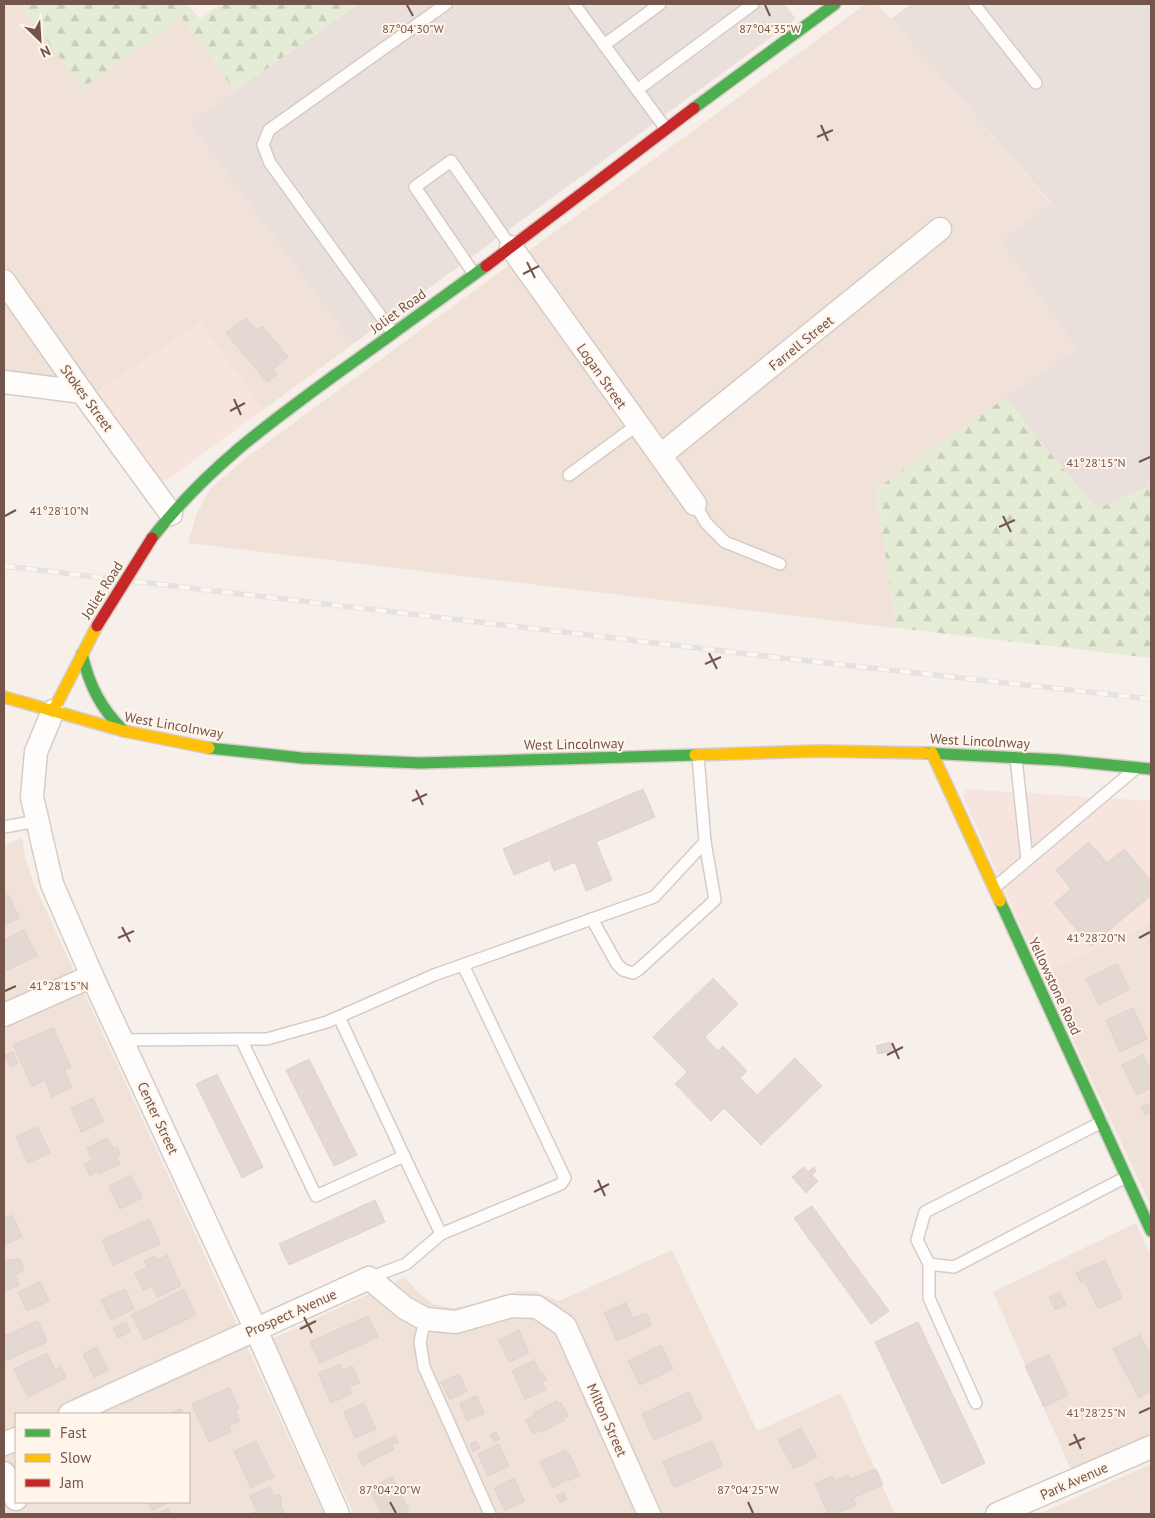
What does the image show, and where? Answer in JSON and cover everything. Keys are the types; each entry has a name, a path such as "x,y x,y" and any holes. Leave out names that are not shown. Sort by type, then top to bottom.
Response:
{"main road":[{"name":"Joliet Road","path":"53,711 97,626 152,538 171,514 217,464 269,422 511,247 821,8"},
{"path":"82,654 92,689 110,718 124,732"},
{"name":"West Lincolnway","path":"4,697 124,732 209,748 302,758 420,763 819,751 932,753 1151,769"},
{"name":"Yellowstone Road","path":"932,753 1151,1231"}],"street":[{"name":"Farrell Street","path":"661,455 940,229"},
{"name":"Logan Street","path":"511,247 695,504"},
{"name":"Stokes Street","path":"4,281 171,514"},
{"path":"4,382 82,392"},
{"name":"Center Street","path":"53,711 36,752 32,797 52,884 92,976 256,1330 338,1514"},
{"path":"4,1015 92,976"},
{"path":"369,1278 405,1308 425,1319"},
{"name":"Prospect Avenue","path":"72,1413 369,1278"},
{"name":"Milton Street","path":"425,1319 456,1322 511,1306 537,1307 565,1326 649,1514"},
{"name":"Park Avenue","path":"996,1514 1151,1447"},
{"path":"4,1473 15,1497"}],"lane":[{"path":"393,333 270,163 263,144 269,130 446,4"},
{"path":"574,4 666,129"},
{"path":"604,45 660,4"},
{"path":"637,90 754,4"},
{"path":"974,4 1036,83"},
{"path":"474,274 415,187 451,160 511,247"},
{"path":"569,475 636,424"},
{"path":"695,504 706,523 725,542 780,564"},
{"path":"592,919 617,964 624,970 633,972 638,970 715,900 705,842 698,756"},
{"path":"1016,758 1027,860"},
{"path":"994,888 1137,768"},
{"path":"4,826 37,821"},
{"path":"122,1040 267,1039 327,1022 434,975 654,897 705,842"},
{"path":"369,1278 406,1264 441,1234 561,1184 566,1178 463,965"},
{"path":"339,1017 441,1234"},
{"path":"241,1039 316,1196 404,1156"},
{"path":"976,1403 929,1298 929,1264 917,1240 925,1212 1102,1122"},
{"path":"929,1264 954,1267 1126,1177"},
{"path":"425,1319 420,1342 424,1367 490,1514"}],"shaded area":[{"path":"4,4 19,4 83,88 182,18 235,91 190,123 353,344 263,410 200,322 81,403 4,392"},
{"path":"358,4 785,4 796,19 353,344 190,123"},
{"path":"866,4 877,4 891,19 1052,205 1001,241 1077,349 876,489 896,628 188,543 197,513 210,489 247,457"},
{"path":"911,4 1151,4 1151,486 1096,509 1005,398 1077,349 1001,241 1052,204 891,19"},
{"path":"200,322 263,410 163,483 97,392"},
{"path":"965,789 1151,801 1151,923 1042,974 963,797"},
{"path":"22,838 25,858 34,884 324,1514 4,1514 4,845"},
{"path":"1151,923 1151,1206 1042,974"},
{"path":"1136,1223 1151,1256 1151,1434 1071,1470 993,1292"},
{"path":"672,1250 757,1431 841,1393 895,1514 354,1514 272,1339 405,1277 418,1292 433,1304 452,1308 480,1304 518,1291 535,1291 559,1301"},
{"path":"1151,1464 1151,1514 1039,1514"}],"green space":[{"path":"19,4 187,4 200,19 221,4 358,4 235,91 182,18 83,88"},
{"path":"1005,398 1096,509 1151,486 1151,658 896,628 876,489"}],"building":[{"path":"246,318 256,330 262,326 288,357 273,370 277,374 267,382 226,333"},
{"path":"643,789 655,817 596,842 612,880 586,891 575,862 554,871 550,860 514,875 503,849"},
{"path":"1089,842 1107,863 1124,849 1151,881 1151,895 1091,946 1054,903 1071,889 1056,870"},
{"path":"8,895 20,918 4,925 4,897"},
{"path":"24,930 37,956 7,970 4,963 4,940"},
{"path":"1117,964 1129,989 1099,1005 1086,979"},
{"path":"713,978 738,1004 705,1037 718,1051 723,1046 747,1071 740,1078 757,1095 795,1058 822,1086 761,1145 724,1108 711,1121 675,1084 687,1072 653,1037"},
{"path":"1133,1008 1147,1039 1120,1052 1106,1020"},
{"path":"53,1028 71,1067 64,1070 72,1087 52,1097 45,1080 32,1086 13,1045"},
{"path":"890,1042 892,1051 878,1054 876,1046"},
{"path":"13,1052 18,1063 10,1067 5,1055"},
{"path":"1143,1055 1151,1072 1151,1088 1137,1095 1122,1065"},
{"path":"309,1059 357,1155 334,1166 286,1070"},
{"path":"217,1074 263,1167 242,1178 196,1084"},
{"path":"93,1098 104,1122 81,1132 71,1108"},
{"path":"1151,1103 1151,1112 1145,1115 1141,1107"},
{"path":"38,1127 50,1153 28,1163 16,1137"},
{"path":"107,1138 114,1149 117,1147 120,1154 116,1157 120,1164 90,1176 84,1164 92,1160 87,1148"},
{"path":"804,1167 808,1172 814,1167 816,1171 812,1175 818,1181 806,1193 792,1177"},
{"path":"131,1175 142,1198 120,1209 109,1186"},
{"path":"375,1200 385,1222 289,1265 279,1244"},
{"path":"812,1206 889,1311 871,1324 794,1218"},
{"path":"12,1215 22,1237 4,1245 4,1219"},
{"path":"149,1219 160,1244 113,1265 102,1240"},
{"path":"167,1255 181,1286 157,1297 152,1286 143,1290 135,1273 147,1267 144,1261 155,1256 157,1260"},
{"path":"19,1258 24,1270 15,1275 20,1285 4,1292 4,1262 9,1259 10,1261"},
{"path":"1105,1260 1122,1298 1098,1309 1085,1281 1081,1283 1076,1273"},
{"path":"40,1282 49,1301 27,1311 18,1292"},
{"path":"125,1289 134,1309 111,1320 101,1300"},
{"path":"184,1289 196,1315 144,1340 132,1315"},
{"path":"1059,1292 1066,1305 1055,1310 1049,1297"},
{"path":"626,1303 633,1319 646,1313 652,1325 617,1341 604,1313"},
{"path":"368,1316 378,1337 320,1363 310,1342"},
{"path":"38,1321 47,1342 7,1360 4,1352 4,1336"},
{"path":"126,1322 130,1332 118,1338 113,1328"},
{"path":"918,1322 985,1463 942,1484 875,1342"},
{"path":"519,1330 529,1353 509,1362 499,1340"},
{"path":"1140,1335 1151,1356 1151,1391 1139,1398 1113,1349"},
{"path":"661,1345 673,1369 640,1385 628,1361"},
{"path":"97,1347 108,1370 94,1377 83,1354"},
{"path":"47,1353 55,1370 61,1367 66,1378 28,1397 14,1369"},
{"path":"1049,1354 1068,1395 1044,1407 1025,1366"},
{"path":"534,1360 546,1380 542,1382 546,1390 525,1399 512,1371"},
{"path":"341,1364 343,1370 352,1366 360,1383 349,1387 352,1394 331,1403 318,1373"},
{"path":"459,1374 467,1391 450,1400 441,1382"},
{"path":"229,1388 239,1408 235,1410 240,1421 229,1426 231,1432 209,1442 192,1404"},
{"path":"689,1392 702,1419 654,1440 642,1414"},
{"path":"477,1396 484,1413 467,1421 460,1403"},
{"path":"557,1401 558,1403 561,1402 568,1416 565,1420 533,1434 526,1420 535,1415 533,1413"},
{"path":"364,1403 376,1429 355,1438 344,1412"},
{"path":"181,1409 183,1413 171,1413"},
{"path":"801,1428 817,1457 794,1469 778,1440"},
{"path":"496,1432 500,1439 494,1442 490,1435"},
{"path":"395,1436 398,1442 392,1445 394,1449 363,1465 357,1454"},
{"path":"256,1441 274,1477 251,1488 234,1451"},
{"path":"476,1441 480,1448 473,1451 470,1444"},
{"path":"712,1441 723,1466 674,1487 663,1462"},
{"path":"499,1444 509,1466 488,1476 478,1454"},
{"path":"565,1450 580,1475 568,1481 567,1479 553,1488 540,1462"},
{"path":"876,1469 883,1485 853,1498 856,1505 834,1514 828,1514 815,1484 832,1476 835,1481 848,1475 851,1479"},
{"path":"392,1477 409,1510 402,1514 382,1514 369,1489"},
{"path":"514,1478 524,1501 505,1511 494,1488"},
{"path":"270,1487 274,1496 279,1494 282,1502 280,1504 284,1512 279,1514 250,1514 257,1511 250,1496"},
{"path":"563,1492 567,1499 560,1503 556,1496"},
{"path":"148,1503 167,1503 152,1510"},
{"path":"169,1508 171,1514 156,1514"}],"railway":[{"path":"4,566 782,658 1151,699"}],"traffic: fast":[{"path":"694,108 835,4"},
{"path":"152,538 172,513 215,470 261,431 486,266"},
{"path":"82,654 88,676 97,696 102,705 124,731"},
{"path":"209,748 302,758 420,763 695,755"},
{"path":"925,753 1059,760 1151,769"},
{"path":"1000,901 1151,1231"}],"traffic: slow":[{"path":"53,711 97,626"},
{"path":"4,697 124,731 209,748"},
{"path":"695,755 819,751 925,753"},
{"path":"932,753 1000,901"}],"traffic: jam":[{"path":"486,266 694,108"},
{"path":"97,626 152,538"}]}
